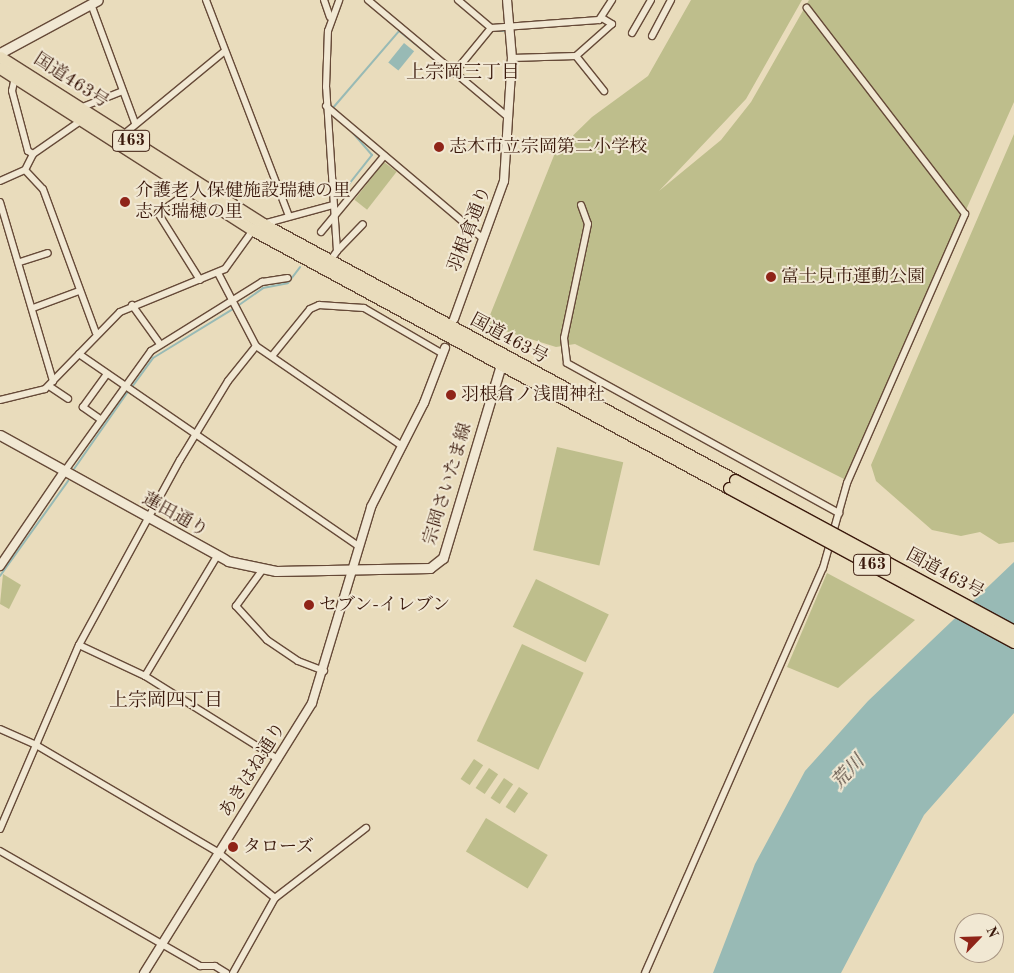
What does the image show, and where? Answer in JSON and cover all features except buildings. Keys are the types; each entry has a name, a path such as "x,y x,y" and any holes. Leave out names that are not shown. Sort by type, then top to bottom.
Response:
{"highway":[{"name":"国道463号","path":"0,55 190,190 502,361 732,484 1014,631"},
{"name":"国道463号","path":"0,68 81,114 123,135 258,227 330,262 502,361"},
{"name":"国道463号","path":"732,484 1014,642"}],"main road":[{"path":"0,55 93,2"},
{"name":"宗岡さいたま線","path":"351,567 430,568 439,563 502,361"},
{"name":"蓮田通り","path":"0,435 149,520 217,556 263,569 351,567"}],"street":[{"path":"206,0 288,214"},
{"path":"324,0 330,16 326,106 337,251"},
{"path":"330,16 339,0"},
{"path":"368,0 508,117"},
{"path":"458,0 491,28"},
{"name":"羽根倉通り","path":"454,319 481,237 502,196 512,58 512,26 507,0"},
{"path":"602,18 612,0"},
{"path":"632,33 651,0"},
{"path":"652,36 671,0"},
{"path":"93,2 135,123"},
{"path":"645,973 823,568 847,483 965,214 807,8"},
{"path":"454,73 491,28 602,18 612,24 576,56 512,58"},
{"path":"123,135 135,123 225,51"},
{"path":"576,56 604,92"},
{"path":"15,77 12,91 28,152 33,154"},
{"path":"0,181 25,170 33,154 81,114 123,91"},
{"path":"326,106 481,237"},
{"path":"321,232 384,156"},
{"path":"25,170 43,189 96,333"},
{"path":"190,190 158,213 200,280"},
{"path":"0,202 33,308 51,383 68,398"},
{"path":"0,400 51,383 96,333 132,305 218,273 233,264 258,227 288,214 321,212 333,205"},
{"path":"581,205 588,224 564,338 567,363 838,512"},
{"path":"330,262 337,251 363,224"},
{"path":"20,262 48,252"},
{"path":"218,273 256,346 400,444"},
{"path":"0,566 100,419 124,386 160,344 262,282 288,278"},
{"path":"33,308 79,291"},
{"path":"132,305 160,344"},
{"path":"272,356 310,309 319,305 364,308 444,351 424,402 391,462 351,567"},
{"path":"0,829 79,645 195,436 228,381 256,346"},
{"path":"79,354 195,436 358,546"},
{"path":"100,419 83,407 107,374"},
{"path":"145,676 217,556"},
{"name":"あきはね通り","path":"144,973 312,703 324,671 351,567"},
{"path":"263,569 236,606 266,640 298,661 324,671"},
{"path":"79,645 145,676 278,760"},
{"path":"0,729 36,745 220,853 275,898"},
{"path":"233,973 275,898 366,828"},
{"path":"0,851 162,946 200,966 215,966 226,973"}],"green space":[{"name":"富士見市運動公園","path":"691,0 802,0 746,99 659,191 721,140 751,102 809,0 1014,0 1014,102 846,480 575,344 556,347 486,325 555,153 592,117 648,76"},
{"path":"1014,134 1014,542 999,544 980,532 961,536 932,530 876,481 871,465"},
{"path":"384,162 397,172 367,210 354,200"},
{"path":"557,447 623,462 599,566 533,550"},
{"path":"827,573 915,620 838,688 787,667"},
{"path":"3,574 21,585 9,609 0,604"},
{"path":"536,579 609,615 586,662 513,627"},
{"path":"522,644 584,673 538,770 477,741"},
{"path":"474,759 483,765 470,785 461,779"},
{"path":"489,768 498,774 485,794 476,788"},
{"path":"504,778 513,784 500,804 491,798"},
{"path":"519,787 528,793 515,813 506,807"},
{"path":"486,818 548,855 528,889 466,851"}],"water":[{"path":"404,43 414,51 398,71 388,62"},
{"name":"荒川","path":"1014,562 1014,713 924,815 841,973 713,973 755,864 805,771 868,701"}],"waterway":[{"path":"332,109 399,31 455,76"},
{"path":"458,73 492,31 504,31"},
{"path":"338,198 372,155 351,131"},
{"path":"239,305 263,288 288,283 300,267"},
{"path":"132,387 153,358 233,309"},
{"path":"74,469 127,393"},
{"path":"0,576 68,481"}],"place":[{"name":"志木市立宗岡第二小学校","path":"439,147"},
{"name":"介護老人保健施設瑞穂の里 志木瑞穂の里","path":"125,202"},
{"name":"富士見市運動公園","path":"771,277"},
{"name":"羽根倉ノ浅間神社","path":"451,395"},
{"name":"セブン-イレブン","path":"309,605"},
{"name":"タローズ","path":"233,847"}],"district":[{"name":"上宗岡三丁目","path":"463,74"},
{"name":"上宗岡四丁目","path":"166,702"}]}
